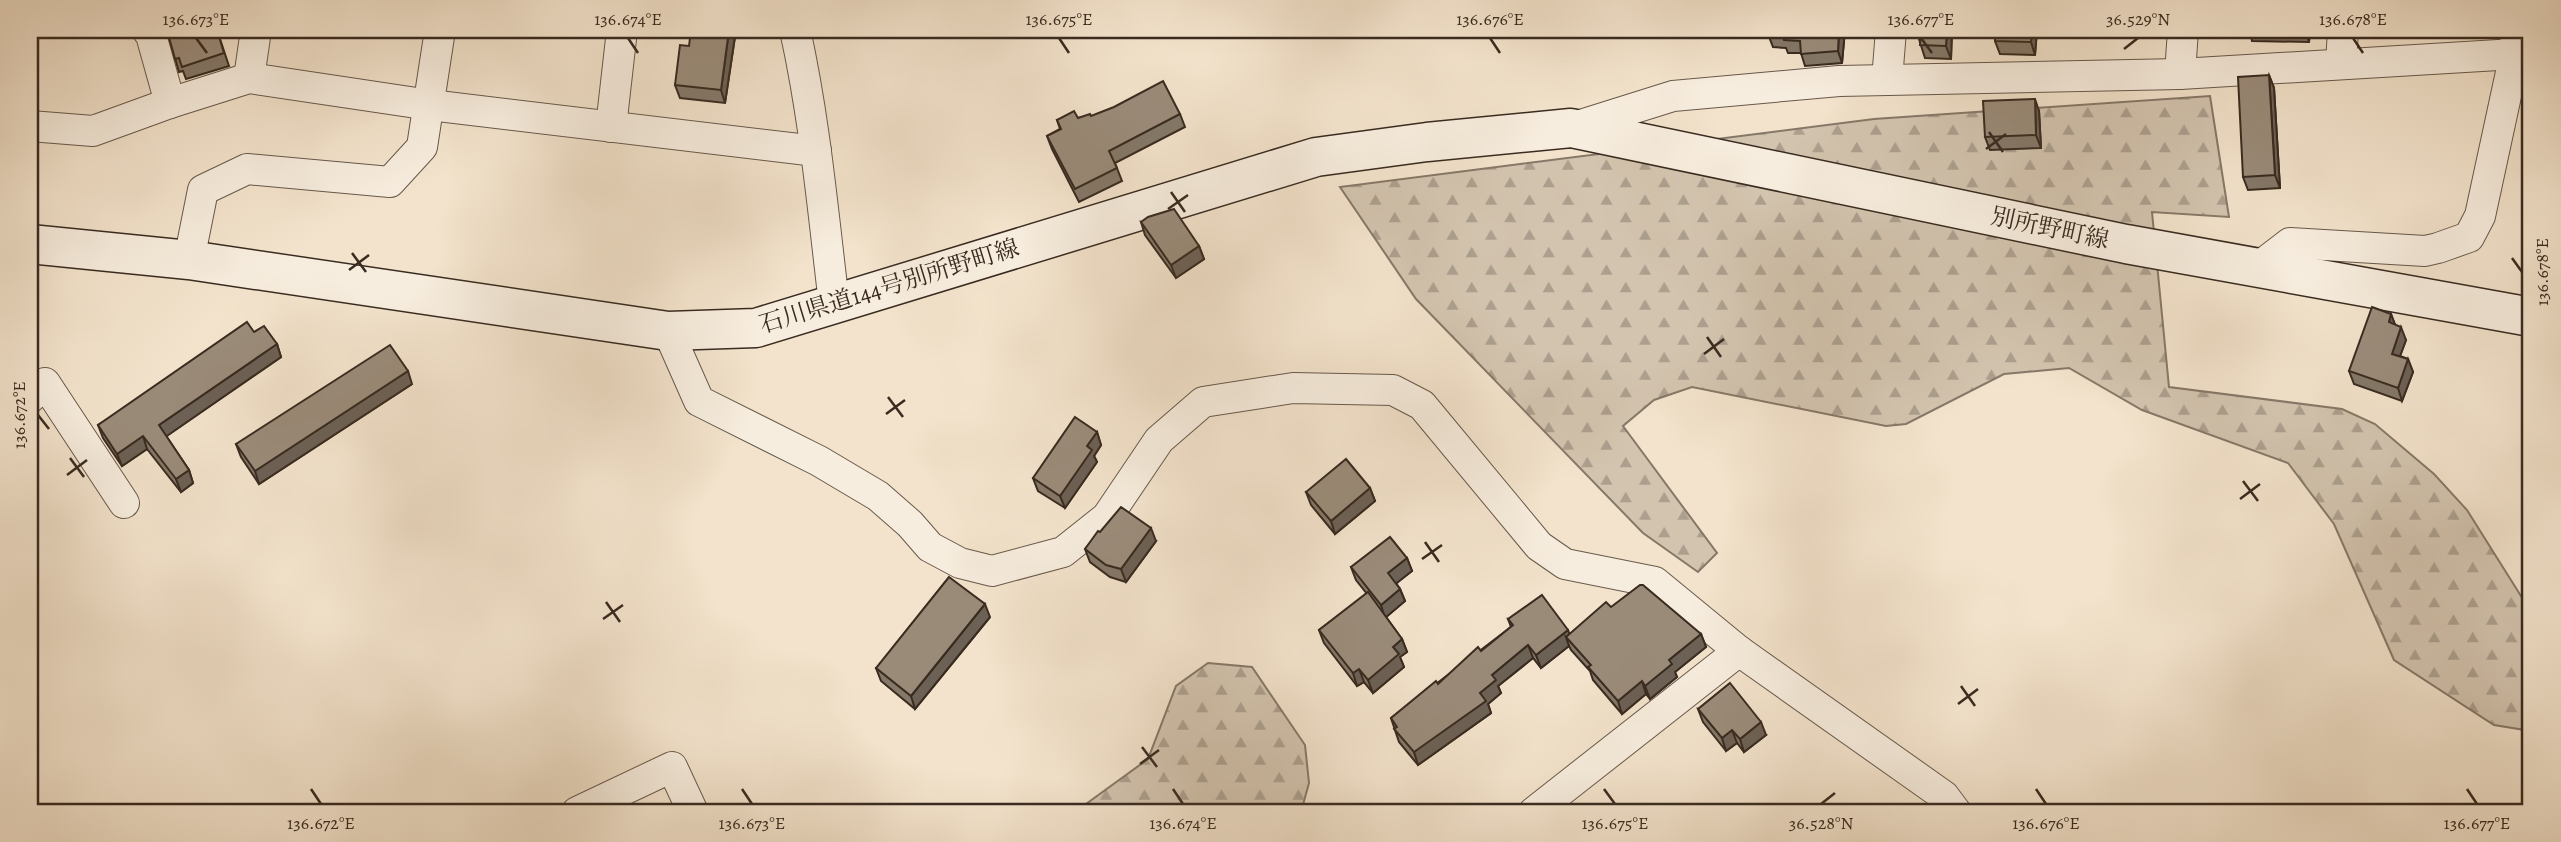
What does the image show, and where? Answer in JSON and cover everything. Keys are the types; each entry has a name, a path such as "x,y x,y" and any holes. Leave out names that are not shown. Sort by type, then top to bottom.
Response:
{"main road":[{"name":"別所野町線","path":"1571,128 2126,244 2260,266 2531,317"},
{"name":"石川県道144号別所野町線","path":"30,244 189,260 668,331 756,328 1316,157 1427,142 1571,128"}],"street":[{"path":"147,30 170,103"},
{"path":"249,78 256,30"},
{"path":"189,260 203,190 247,169 390,182 422,147 440,30"},
{"path":"611,127 622,30"},
{"path":"795,30 816,151 834,303"},
{"path":"1886,80 1891,30"},
{"path":"2180,74 2183,30"},
{"path":"2341,64 2343,30"},
{"path":"1571,128 1673,96 1839,81 2180,74 2341,64 2521,46 2480,216 2469,237 2425,251 2290,243 2260,266"},
{"path":"30,126 93,131 249,78 430,105 816,151"},
{"path":"668,331 699,401 819,461 878,496 910,524 930,547 960,563 992,570 1063,552 1107,517 1159,440 1203,401 1293,388 1393,390 1422,405 1539,546 1565,564 1655,582 1739,651 1944,796 1956,812"},
{"path":"35,384 124,503"},
{"path":"1534,812 1739,651"},
{"path":"577,812 672,767 693,812"}],"green space":[{"path":"2210,96 2229,217 2152,212 2169,387 2342,409 2375,424 2434,474 2467,510 2531,612 2531,731 2494,725 2394,660 2334,524 2288,463 2142,410 2069,368 2004,374 1906,424 1886,426 1692,387 1654,400 1623,426 1717,553 1698,572 1643,533 1416,299 1340,187 1874,119"},
{"path":"1208,663 1252,667 1305,745 1309,783 1301,812 1075,812 1148,759 1176,686"}],"building":[{"path":"167,30 217,30 224,53 182,67 179,58 175,59"},
{"path":"691,30 729,30 721,90 675,85 680,45 689,46"},
{"path":"1768,30 1839,30 1838,51 1801,54 1800,41 1784,40 1783,35 1768,34"},
{"path":"1917,30 1947,30 1946,46 1920,45 1921,34 1917,33"},
{"path":"1996,30 2032,30 2031,42 1995,41"},
{"path":"2269,75 2275,175 2243,177 2238,77"},
{"path":"1163,81 1180,114 1109,151 1117,168 1075,189 1047,136 1061,129 1057,120 1074,111 1078,118 1090,114 1091,116"},
{"path":"2035,99 2036,135 1985,137 1983,101"},
{"path":"1174,209 1199,246 1171,265 1141,222"},
{"path":"2372,307 2391,314 2389,322 2401,327 2392,354 2408,359 2398,388 2349,371"},
{"path":"247,322 254,332 264,326 277,344 159,425 189,470 176,479 143,436 117,454 98,425"},
{"path":"390,345 408,371 255,471 236,444"},
{"path":"1075,417 1097,432 1087,446 1092,450 1060,496 1033,478"},
{"path":"1346,459 1370,488 1331,521 1306,492"},
{"path":"1121,507 1151,528 1121,569 1106,565 1085,549"},
{"path":"1390,537 1407,558 1388,573 1400,589 1381,605 1351,567"},
{"path":"949,577 985,604 911,696 876,668"},
{"path":"1640,585 1701,634 1669,660 1672,664 1645,686 1642,681 1618,701 1566,637 1606,602 1611,607"},
{"path":"1368,592 1402,639 1393,647 1399,654 1368,680 1359,669 1353,673 1319,630"},
{"path":"1542,595 1568,630 1536,655 1528,645 1492,675 1496,680 1480,693 1486,701 1414,752 1394,729 1397,727 1391,718 1436,681 1438,684 1478,647 1481,651 1513,625 1508,619"},
{"path":"1730,683 1761,722 1740,739 1732,730 1722,738 1698,709"}]}
